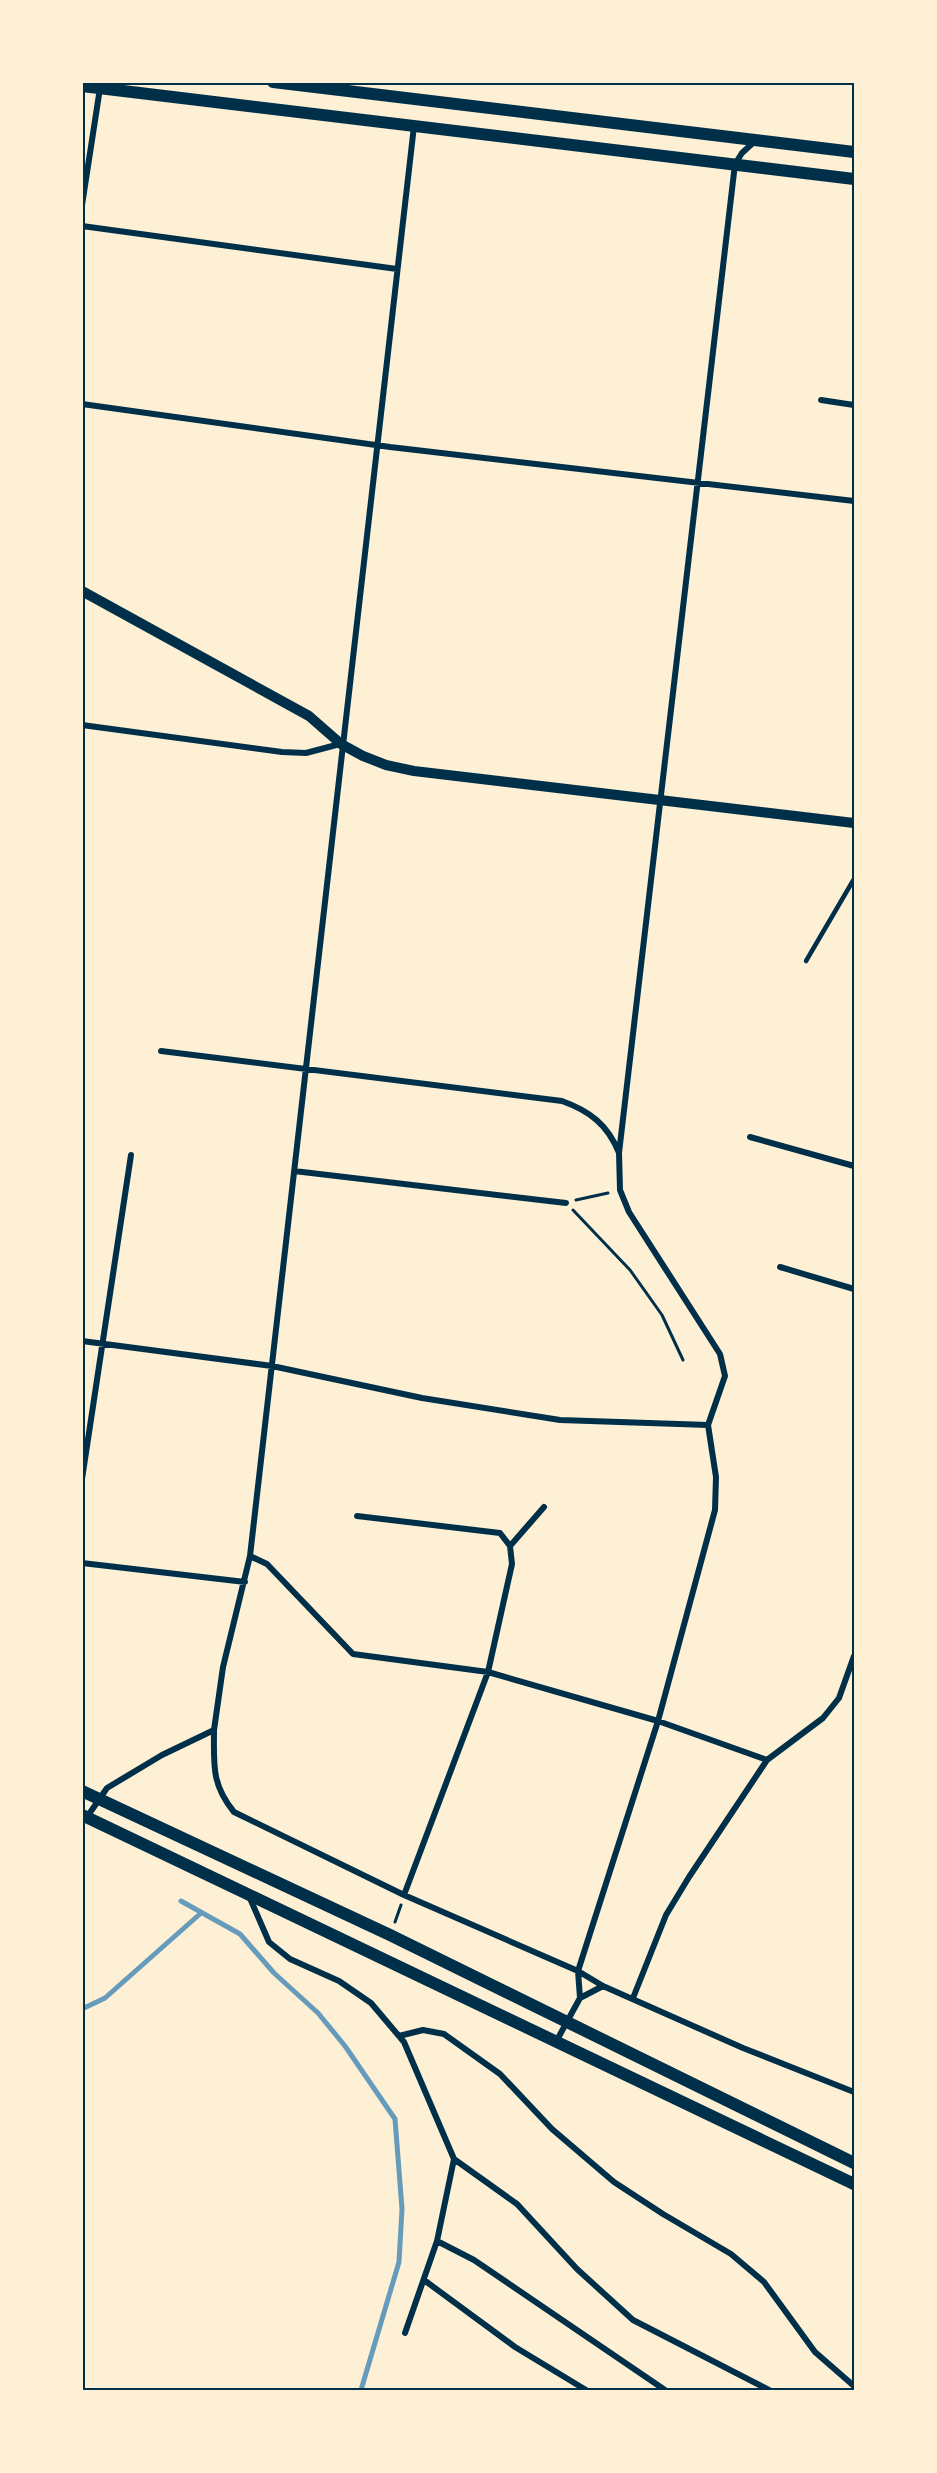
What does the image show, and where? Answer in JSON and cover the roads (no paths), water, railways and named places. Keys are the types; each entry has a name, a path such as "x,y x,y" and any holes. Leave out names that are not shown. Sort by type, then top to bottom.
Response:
{"main road":[{"path":"273,82 855,152"},
{"path":"82,86 855,179"},
{"path":"82,1791 390,1935 855,2163"},
{"path":"85,1816 855,2184"},
{"path":"818,2166 826,2149"}],"street":[{"path":"82,205 100,88"},
{"path":"414,126 341,744 250,1556 224,1667 214,1730 214,1774 220,1796 234,1812 404,1895 578,1971 603,1986 743,2048 855,2092"},
{"path":"557,2040 580,1998 578,1971 658,1721 715,1510 716,1477 708,1425 725,1376 720,1354 629,1212 620,1190 619,1153 735,164 742,153 757,140"},
{"path":"82,226 397,269"},
{"path":"821,400 855,405"},
{"path":"82,404 377,445 855,501"},
{"path":"82,591 309,716 341,744 386,765 414,771 855,823"},
{"path":"82,725 282,752 306,753 341,744"},
{"path":"161,1051 562,1101 578,1106 602,1124 611,1135 619,1153"},
{"path":"750,1137 855,1166"},
{"path":"82,1479 131,1155"},
{"path":"294,1171 566,1203"},
{"path":"780,1267 855,1289"},
{"path":"82,1341 272,1366 422,1398 560,1420 708,1425"},
{"path":"510,1546 544,1507"},
{"path":"357,1516 500,1533 510,1546 512,1564 488,1672 404,1895"},
{"path":"250,1556 267,1564 353,1654 488,1672 658,1721 767,1760"},
{"path":"82,1563 245,1582"},
{"path":"633,1998 666,1915 767,1760 823,1718 839,1698 855,1656"},
{"path":"85,1816 107,1788 162,1755 214,1730"},
{"path":"249,1896 269,1942 291,1959 339,1981 371,2003 399,2036 426,2091 454,2159 517,2204 577,2269 633,2320 769,2391"},
{"path":"580,1998 603,1986"},
{"path":"399,2036 423,2030 444,2034 500,2074 552,2128 614,2182 731,2254 764,2282 815,2352 855,2386"},
{"path":"405,2333 437,2241 454,2159"},
{"path":"437,2241 474,2260 665,2391"},
{"path":"424,2280 515,2346 586,2391"}],"lane":[{"path":"806,961 855,879"}],"waterway":[{"path":"181,1901 240,1934 274,1973 318,2013 345,2046 395,2119 402,2209 399,2262 361,2390"},
{"path":"82,2009 105,1998 201,1913"}]}
